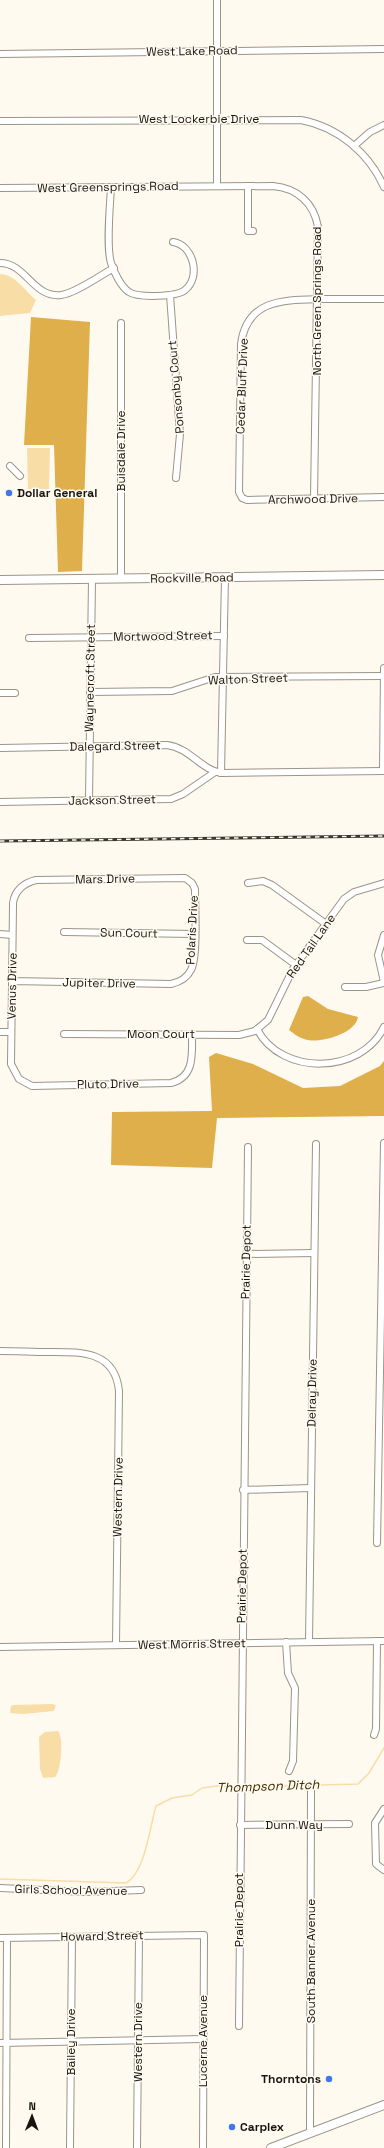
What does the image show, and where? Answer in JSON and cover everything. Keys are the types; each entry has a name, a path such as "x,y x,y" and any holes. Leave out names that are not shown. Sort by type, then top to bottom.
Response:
{"main road":[{"name":"Rockville Road","path":"0,580 384,575"},
{"path":"271,2148 289,2145 310,2133 384,2105"}],"street":[{"path":"216,0 217,186"},
{"name":"West Lake Road","path":"0,54 384,48"},
{"name":"West Lockerbie Drive","path":"0,121 287,118 305,121 330,130 354,146 374,168 384,187"},
{"path":"354,146 370,132 384,124"},
{"name":"North Green Springs Road","path":"217,186 275,186 290,190 303,197 312,208 318,227 314,499"},
{"name":"West Greensprings Road","path":"0,188 217,186"},
{"path":"248,186 248,231 253,231"},
{"path":"111,187 110,254 114,268 123,286 130,293 138,295 170,295 184,291 192,277 192,259 189,251 183,245 173,242"},
{"path":"0,263 15,266 39,289 54,295 68,293 114,268"},
{"name":"Ponsonby Court","path":"170,295 180,434 176,478"},
{"name":"Cedar Bluff Drive","path":"242,498 239,492 241,348 244,330 255,313 274,302 317,299 384,299"},
{"name":"Buisdale Drive","path":"121,323 121,579"},
{"path":"10,466 20,476"},
{"name":"Archwood Drive","path":"242,498 247,500 384,497"},
{"path":"225,577 223,677 218,773 383,771 384,668"},
{"name":"Waynecroft Street","path":"88,801 92,579"},
{"name":"Mortwood Street","path":"29,638 224,636"},
{"name":"Walton Street","path":"90,692 172,690 188,687 207,679 223,677 384,676"},
{"path":"0,693 15,693"},
{"name":"Dalegard Street","path":"0,748 176,747 189,753 218,773"},
{"name":"Jackson Street","path":"0,802 171,799 183,794 218,773"},
{"name":"Mars Drive","path":"20,888 28,882 36,880 185,878 191,881"},
{"name":"Polaris Drive","path":"185,978 193,965 195,890 191,881"},
{"path":"248,883 263,881 272,884 326,924"},
{"name":"Red Tail Lane","path":"257,1029 265,1023 272,1014 284,986 296,965 350,894 384,883"},
{"name":"Venus Drive","path":"20,888 14,900 12,934 11,1032 12,1069 15,1076 25,1083"},
{"name":"Sun Court","path":"64,932 194,934"},
{"path":"0,934 12,934"},
{"path":"345,986 366,987 384,982 378,955 384,936"},
{"path":"247,940 262,940 296,965"},
{"name":"Jupiter Drive","path":"12,981 171,984 185,978"},
{"path":"257,1029 267,1044 292,1059 309,1064 321,1064 344,1059 363,1050 376,1039 384,1027"},
{"name":"Moon Court","path":"64,1034 239,1035 257,1029"},
{"path":"0,1032 11,1032"},
{"name":"Pluto Drive","path":"25,1083 169,1084 178,1081 186,1075 192,1062 192,1034"},
{"path":"377,1543 381,1436 383,1143"},
{"name":"Delray Drive","path":"310,1642 316,1144"},
{"name":"Prairie Depot","path":"239,2026 241,1643 248,1147"},
{"path":"246,1254 314,1253"},
{"name":"Western Drive","path":"0,1351 83,1352 98,1357 113,1371 119,1391 116,1645"},
{"path":"243,1490 311,1488"},
{"path":"374,1735 381,1683 377,1641"},
{"name":"West Morris Street","path":"0,1647 384,1641"},
{"path":"286,1642 288,1673 295,1688 293,1761 290,1772"},
{"name":"South Banner Avenue","path":"310,2133 311,1789"},
{"path":"384,1809 376,1820 376,1864 384,1870"},
{"name":"Dunn Way","path":"240,1825 349,1824"},
{"name":"Girls School Avenue","path":"0,1888 85,1892 141,1890"},
{"name":"Howard Street","path":"0,1938 204,1935"},
{"name":"Lucerne Avenue","path":"203,2148 204,1935"},
{"name":"Western Drive","path":"137,2148 139,1936"},
{"name":"Bailey Drive","path":"70,2148 72,1937"},
{"path":"6,2148 3,2042 7,1938"},
{"path":"3,2042 203,2039"}],"shaded area":[{"path":"0,274 15,280 36,300 30,313 0,316"},
{"path":"31,317 90,322 82,571 58,572 54,445 24,445"},
{"path":"27,448 50,448 49,489 28,489"},
{"path":"308,996 328,1009 358,1017 356,1023 338,1036 321,1040 314,1041 298,1036 289,1030 303,997"},
{"path":"216,1053 253,1064 303,1088 340,1086 380,1066 384,1061 384,1116 217,1118 212,1168 111,1165 112,1112 212,1111 209,1057"},
{"path":"13,1705 56,1705 54,1711 23,1714 10,1713 11,1706"},
{"path":"58,1731 61,1740 59,1768 55,1777 43,1778 40,1769 39,1737 45,1732"}],"waterway":[{"name":"Thompson Ditch","path":"242,1787 358,1784 369,1773 384,1748"},
{"name":"Thompson Ditch","path":"0,1879 126,1883 138,1870 142,1860 156,1806 172,1798 192,1795 202,1788 216,1786 239,1787"}],"railway":[{"path":"0,841 384,836"}],"place":[{"name":"Dollar General","path":"9,493"},
{"name":"Thorntons","path":"329,2079"},
{"name":"Carplex","path":"232,2127"}]}
